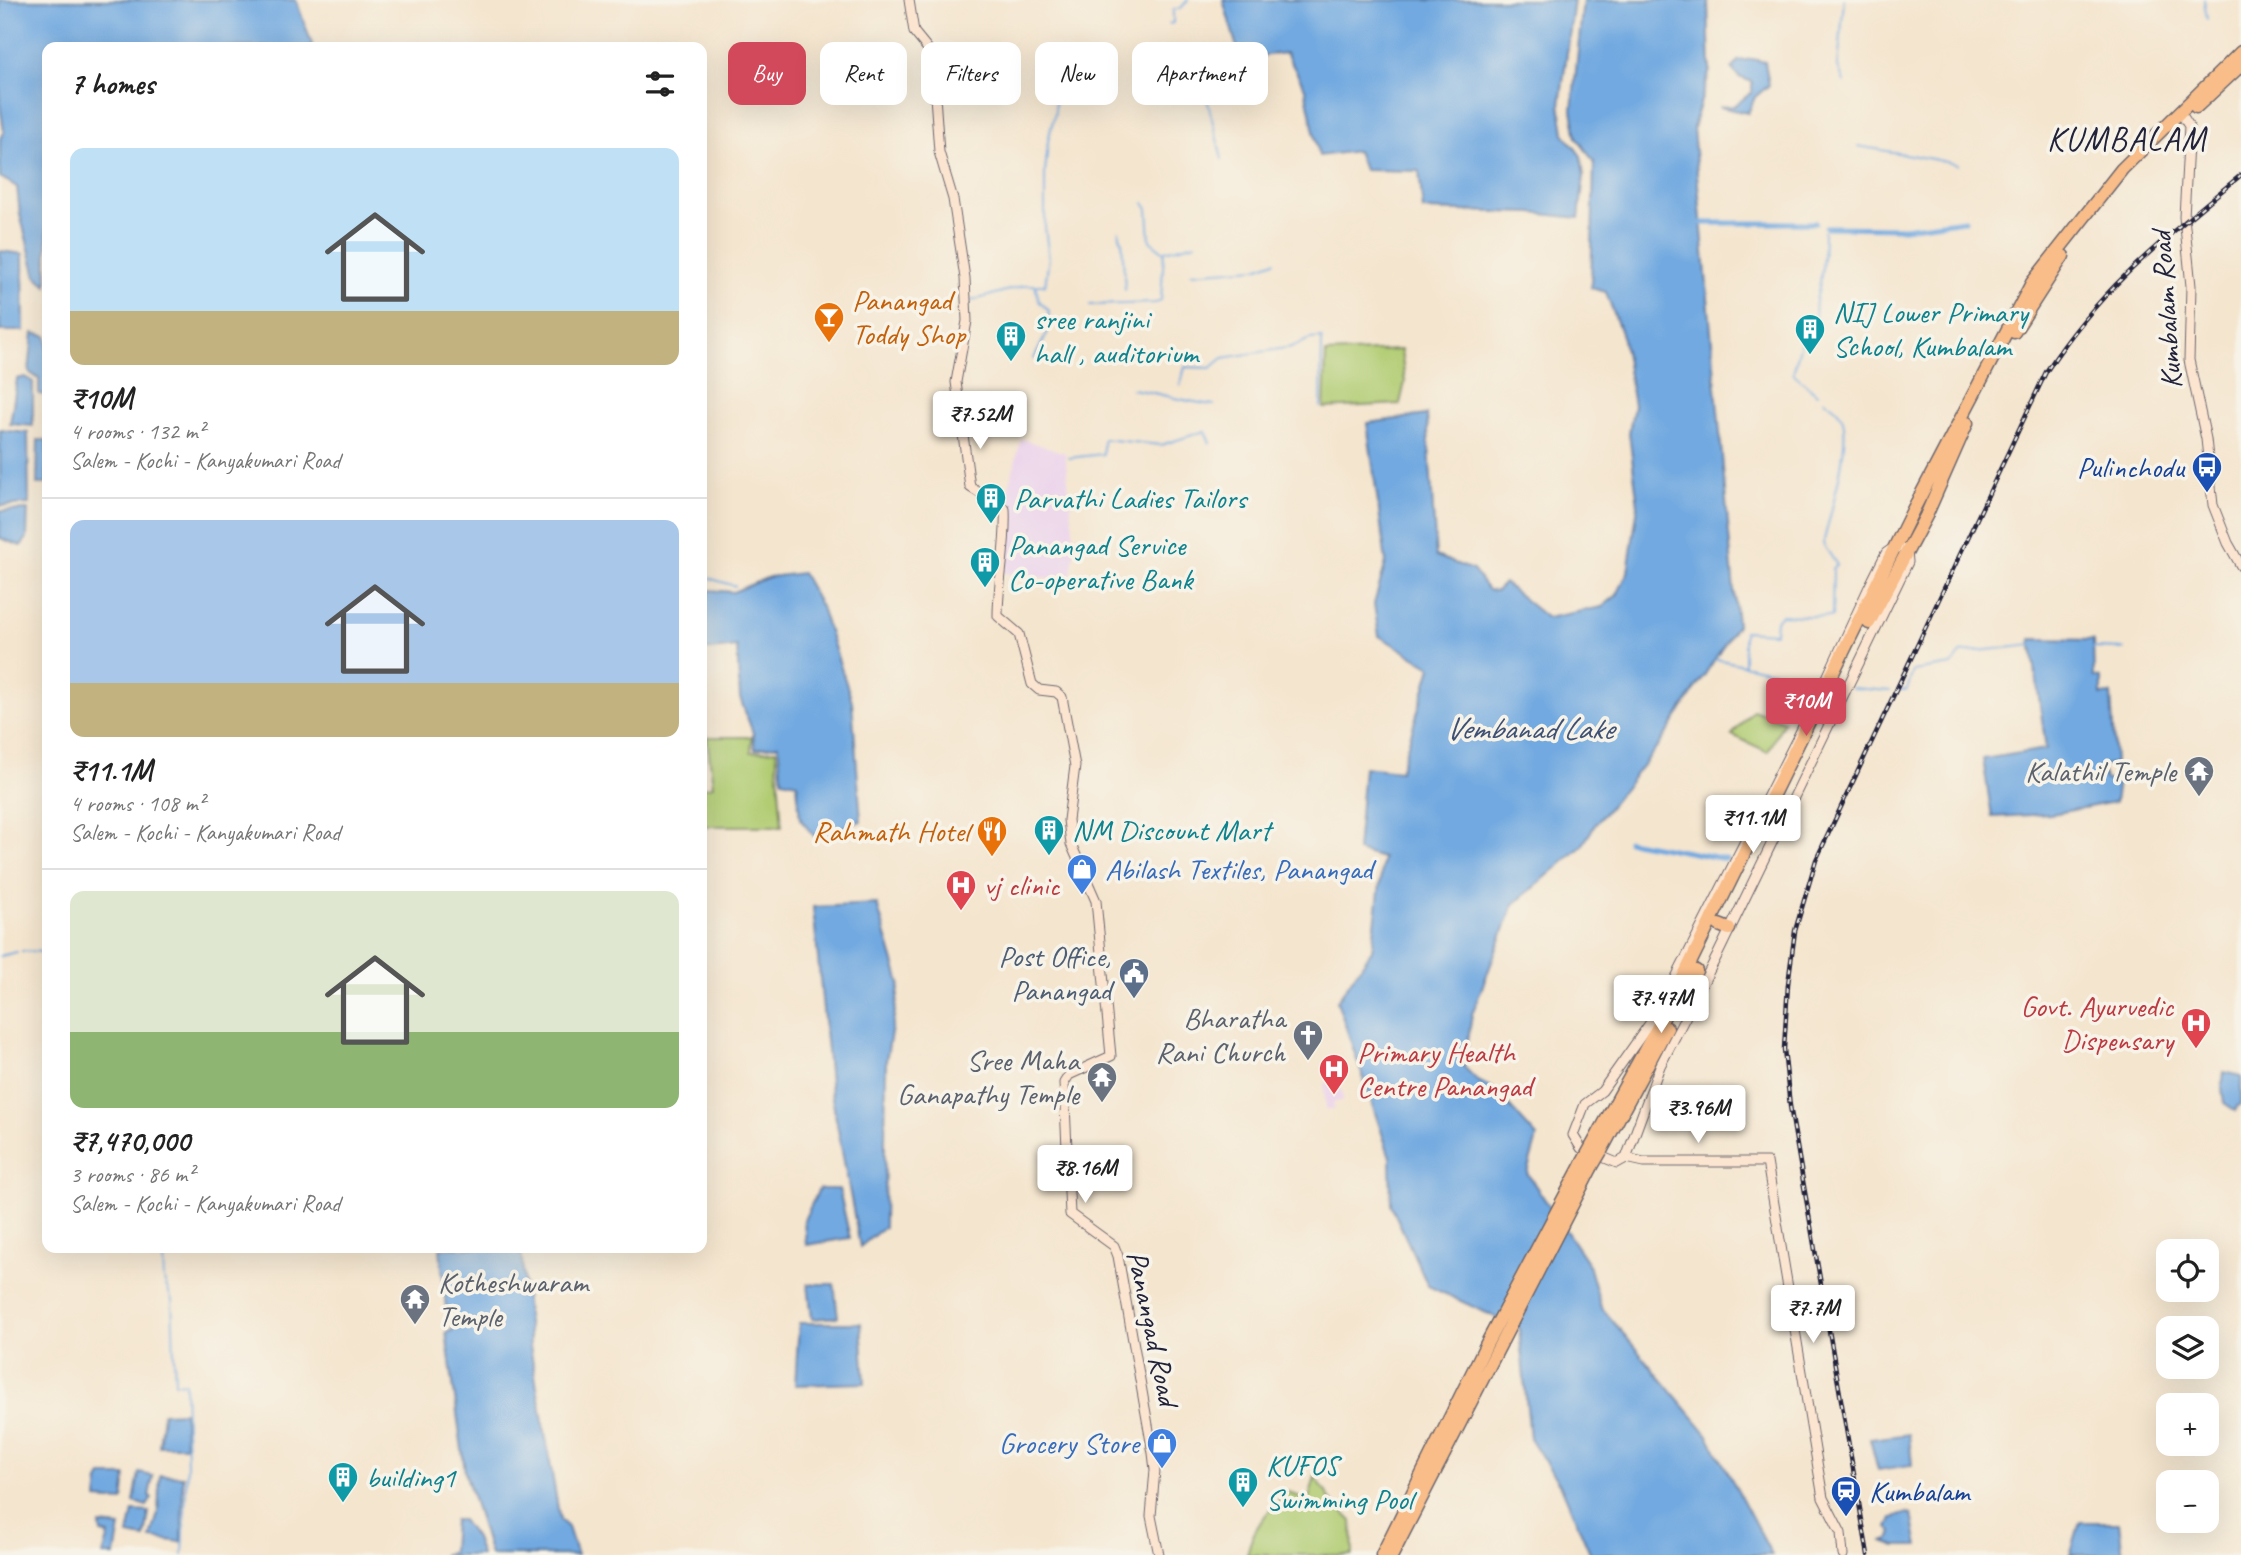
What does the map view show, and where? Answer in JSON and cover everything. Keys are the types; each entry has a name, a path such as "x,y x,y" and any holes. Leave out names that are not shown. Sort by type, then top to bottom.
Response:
{"highway":[{"path":"1595,1151 1724,927 2004,331 2032,283 2085,208 2241,52"},
{"path":"1382,1555 1595,1151 2004,349 2036,294 2120,183 2187,122 2241,65"},
{"path":"1392,1555 1488,1352"}],"main road":[{"name":"Panangad Road","path":"909,0 914,33 932,54 939,152 953,199 965,278 967,321 956,382 970,487 1004,509 1006,534 998,578 998,617 1019,634 1032,684 1039,690 1056,692 1062,697 1075,766 1068,820 1071,844 1096,901 1111,1056 1069,1075 1064,1083 1070,1214 1114,1246 1118,1256 1153,1453 1155,1470 1151,1516 1159,1555"},
{"name":"Kumbalam Road","path":"2187,122 2184,217 2191,286 2189,360 2206,439 2213,505 2241,566"},
{"path":"1843,1555 1841,1533 1823,1498 1767,1162 1644,1162 1626,1158 1617,1163 1573,1135 1586,1104 1602,1091 1660,1009 1817,699 1886,553 1901,549"},
{"path":"1626,1158 1639,1116 1660,1066 1724,927"}],"shaded area":[{"path":"1021,439 1065,453 1075,549 1070,580 1004,573 1008,506 1005,503"},
{"name":"Primary Health Centre Panangad","path":"1324,1083 1332,1083 1333,1090 1342,1090 1343,1101 1333,1102 1334,1109 1326,1109"}],"green space":[{"path":"1401,350 1405,382 1400,404 1324,408 1326,353"},
{"path":"1753,710 1784,721 1768,752 1732,735"},
{"path":"707,737 752,737 751,752 776,750 782,826 707,826 707,787 713,786"},
{"path":"1315,1476 1333,1503 1352,1521 1353,1555 1247,1555 1257,1528 1288,1492 1308,1502"}],"water":[{"path":"0,0 296,0 311,42 42,42 42,281 36,276 20,214 17,187 0,177 0,139 4,132 0,105"},
{"path":"1223,0 1574,0 1560,105 1564,133 1581,156 1584,176 1579,218 1532,213 1423,210 1419,171 1364,170 1357,151 1319,156 1305,88 1286,53 1268,55 1268,42 1235,42"},
{"name":"Vembanad Lake","path":"1583,0 1708,0 1710,70 1693,128 1737,625 1659,745 1595,825 1582,846 1514,904 1472,1014 1464,1067 1478,1081 1494,1089 1537,1137 1527,1173 1589,1265 1601,1307 1708,1435 1772,1555 1591,1555 1563,1490 1530,1438 1519,1328 1428,1286 1391,1205 1390,1157 1337,1001 1372,950 1383,858 1357,851 1364,767 1400,771 1431,667 1379,636 1374,604 1386,562 1367,423 1427,415 1436,556 1473,570 1488,590 1496,591 1504,583 1547,618 1602,607 1617,595 1628,572 1638,506 1629,433 1634,406 1623,339 1606,292 1591,288 1594,162 1577,138 1572,110"},
{"path":"1753,59 1765,62 1769,85 1755,97 1748,113 1719,107 1734,106 1752,92 1752,82 1739,77 1732,69 1738,61"},
{"path":"0,251 23,254 24,331 0,331"},
{"path":"33,333 42,335 42,394 39,394 39,379 29,372"},
{"path":"25,377 33,382 33,426 10,424 17,379"},
{"path":"0,430 28,433 29,504 0,506"},
{"path":"38,440 42,440 42,484 37,484"},
{"path":"28,510 27,538 21,546 0,538 0,511"},
{"path":"802,573 821,607 852,701 861,821 815,837 800,819 797,783 782,780 778,745 755,749 753,733 740,698 737,647 707,650 707,591 733,592 769,577"},
{"path":"2031,639 2093,640 2094,677 2101,678 2101,695 2111,694 2115,763 2102,766 2105,780 2118,781 2115,802 2052,814 1992,817 1983,759 2046,749"},
{"path":"877,904 900,983 886,1061 884,1227 860,1247 831,1092 813,907"},
{"path":"2224,1072 2241,1076 2241,1105 2237,1106 2236,1111 2224,1103"},
{"path":"819,1189 839,1189 850,1238 806,1245 804,1220"},
{"path":"440,1253 521,1253 530,1346 560,1520 568,1527 577,1555 490,1555 465,1472 446,1332 452,1331 454,1316 446,1309"},
{"path":"808,1284 834,1284 838,1317 812,1319"},
{"path":"799,1323 861,1323 865,1383 795,1385"},
{"path":"184,1412 185,1446 159,1446 163,1413"},
{"path":"1909,1434 1912,1465 1878,1470 1870,1439"},
{"path":"139,1473 153,1476 149,1496 152,1498 147,1506 134,1502"},
{"path":"160,1475 183,1476 182,1542 151,1538 158,1513"},
{"path":"102,1476 126,1476 123,1501 97,1499"},
{"path":"133,1511 149,1512 145,1538 128,1535"},
{"path":"1912,1514 1918,1546 1896,1546 1883,1541 1891,1538 1893,1531 1888,1528 1892,1518"},
{"path":"454,1520 462,1520 475,1538 481,1555 443,1555 452,1551"},
{"path":"2080,1522 2119,1522 2123,1555 2070,1555"},
{"path":"100,1525 120,1527 115,1555 103,1555 109,1535 101,1533"}],"waterway":[{"path":"1168,24 1173,23 1173,10 1181,8 1188,0"},
{"path":"1844,0 1838,67 1844,82"},
{"path":"2204,0 2207,19"},
{"path":"971,301 1026,285 1045,285 1049,258 1045,228 1045,173 1055,105"},
{"path":"1208,105 1222,159"},
{"path":"1858,146 1958,165"},
{"path":"1090,305 1156,303 1161,300 1164,252 1150,241 1148,209 1144,203"},
{"path":"1826,227 1904,228 1965,220"},
{"path":"1696,223 1815,223"},
{"path":"1119,231 1121,240"},
{"path":"1808,338 1815,323 1823,264 1824,231"},
{"path":"1122,240 1125,290"},
{"path":"1165,251 1196,243"},
{"path":"1191,273 1256,268 1275,261"},
{"path":"1034,359 1046,335 1049,311 1039,301 1035,285"},
{"path":"1180,386 1185,367 1211,368 1223,358 1292,347 1310,339 1322,338 1321,407"},
{"path":"1801,344 1793,373 1817,394"},
{"path":"1132,389 1214,405"},
{"path":"1744,666 1744,631 1775,633 1776,620 1781,615 1832,617 1833,569 1837,565 1823,544 1838,481 1844,432 1840,413 1824,400"},
{"path":"1069,458 1103,454 1103,439 1161,445 1205,431 1210,443"},
{"path":"707,578 735,586"},
{"path":"1898,690 1907,690 1913,671 1952,665 1961,653 2032,645"},
{"path":"2093,648 2124,649"},
{"path":"1716,659 1818,681"},
{"path":"1852,688 1890,691"},
{"path":"1628,841 1726,859"},
{"path":"22,951 42,952"},
{"path":"0,956 17,952"},
{"path":"179,1253 179,1256 163,1254 164,1280 172,1300 175,1383 185,1383 187,1465 183,1555"}],"railway":[{"path":"1868,1555 1790,1106 1784,1049 1795,931 1816,860 2046,372 2111,289 2160,243 2241,175"}],"place":[{"name":"Panangad Toddy Shop","path":"829,344"},
{"name":"NIJ Lower Primary School, Kumbalam","path":"1810,356"},
{"name":"sree ranjini hall , auditorium","path":"1011,363"},
{"name":"Pulinchodu","path":"2207,494"},
{"name":"Parvathi Ladies Tailors","path":"991,525"},
{"name":"Panangad Service Co-operative Bank","path":"985,589"},
{"name":"Kalathil Temple","path":"2199,798"},
{"name":"NM Discount Mart","path":"1049,857"},
{"name":"Rahmath Hotel","path":"992,858"},
{"name":"Abilash Textiles, Panangad","path":"1082,896"},
{"name":"vj clinic","path":"961,912"},
{"name":"Post Office, Panangad","path":"1134,1000"},
{"name":"Govt. Ayurvedic Dispensary","path":"2196,1050"},
{"name":"Bharatha Rani Church","path":"1308,1062"},
{"name":"Primary Health Centre Panangad","path":"1334,1096"},
{"name":"Sree Maha Ganapathy Temple","path":"1102,1104"},
{"name":"Kotheshwaram Temple","path":"415,1326"},
{"name":"Grocery Store","path":"1162,1470"},
{"name":"building1","path":"343,1504"},
{"name":"KUFOS Swimming Pool","path":"1243,1509"},
{"name":"Kumbalam","path":"1846,1518"}],"district":[{"name":"KUMBALAM","path":"2127,138"}]}
